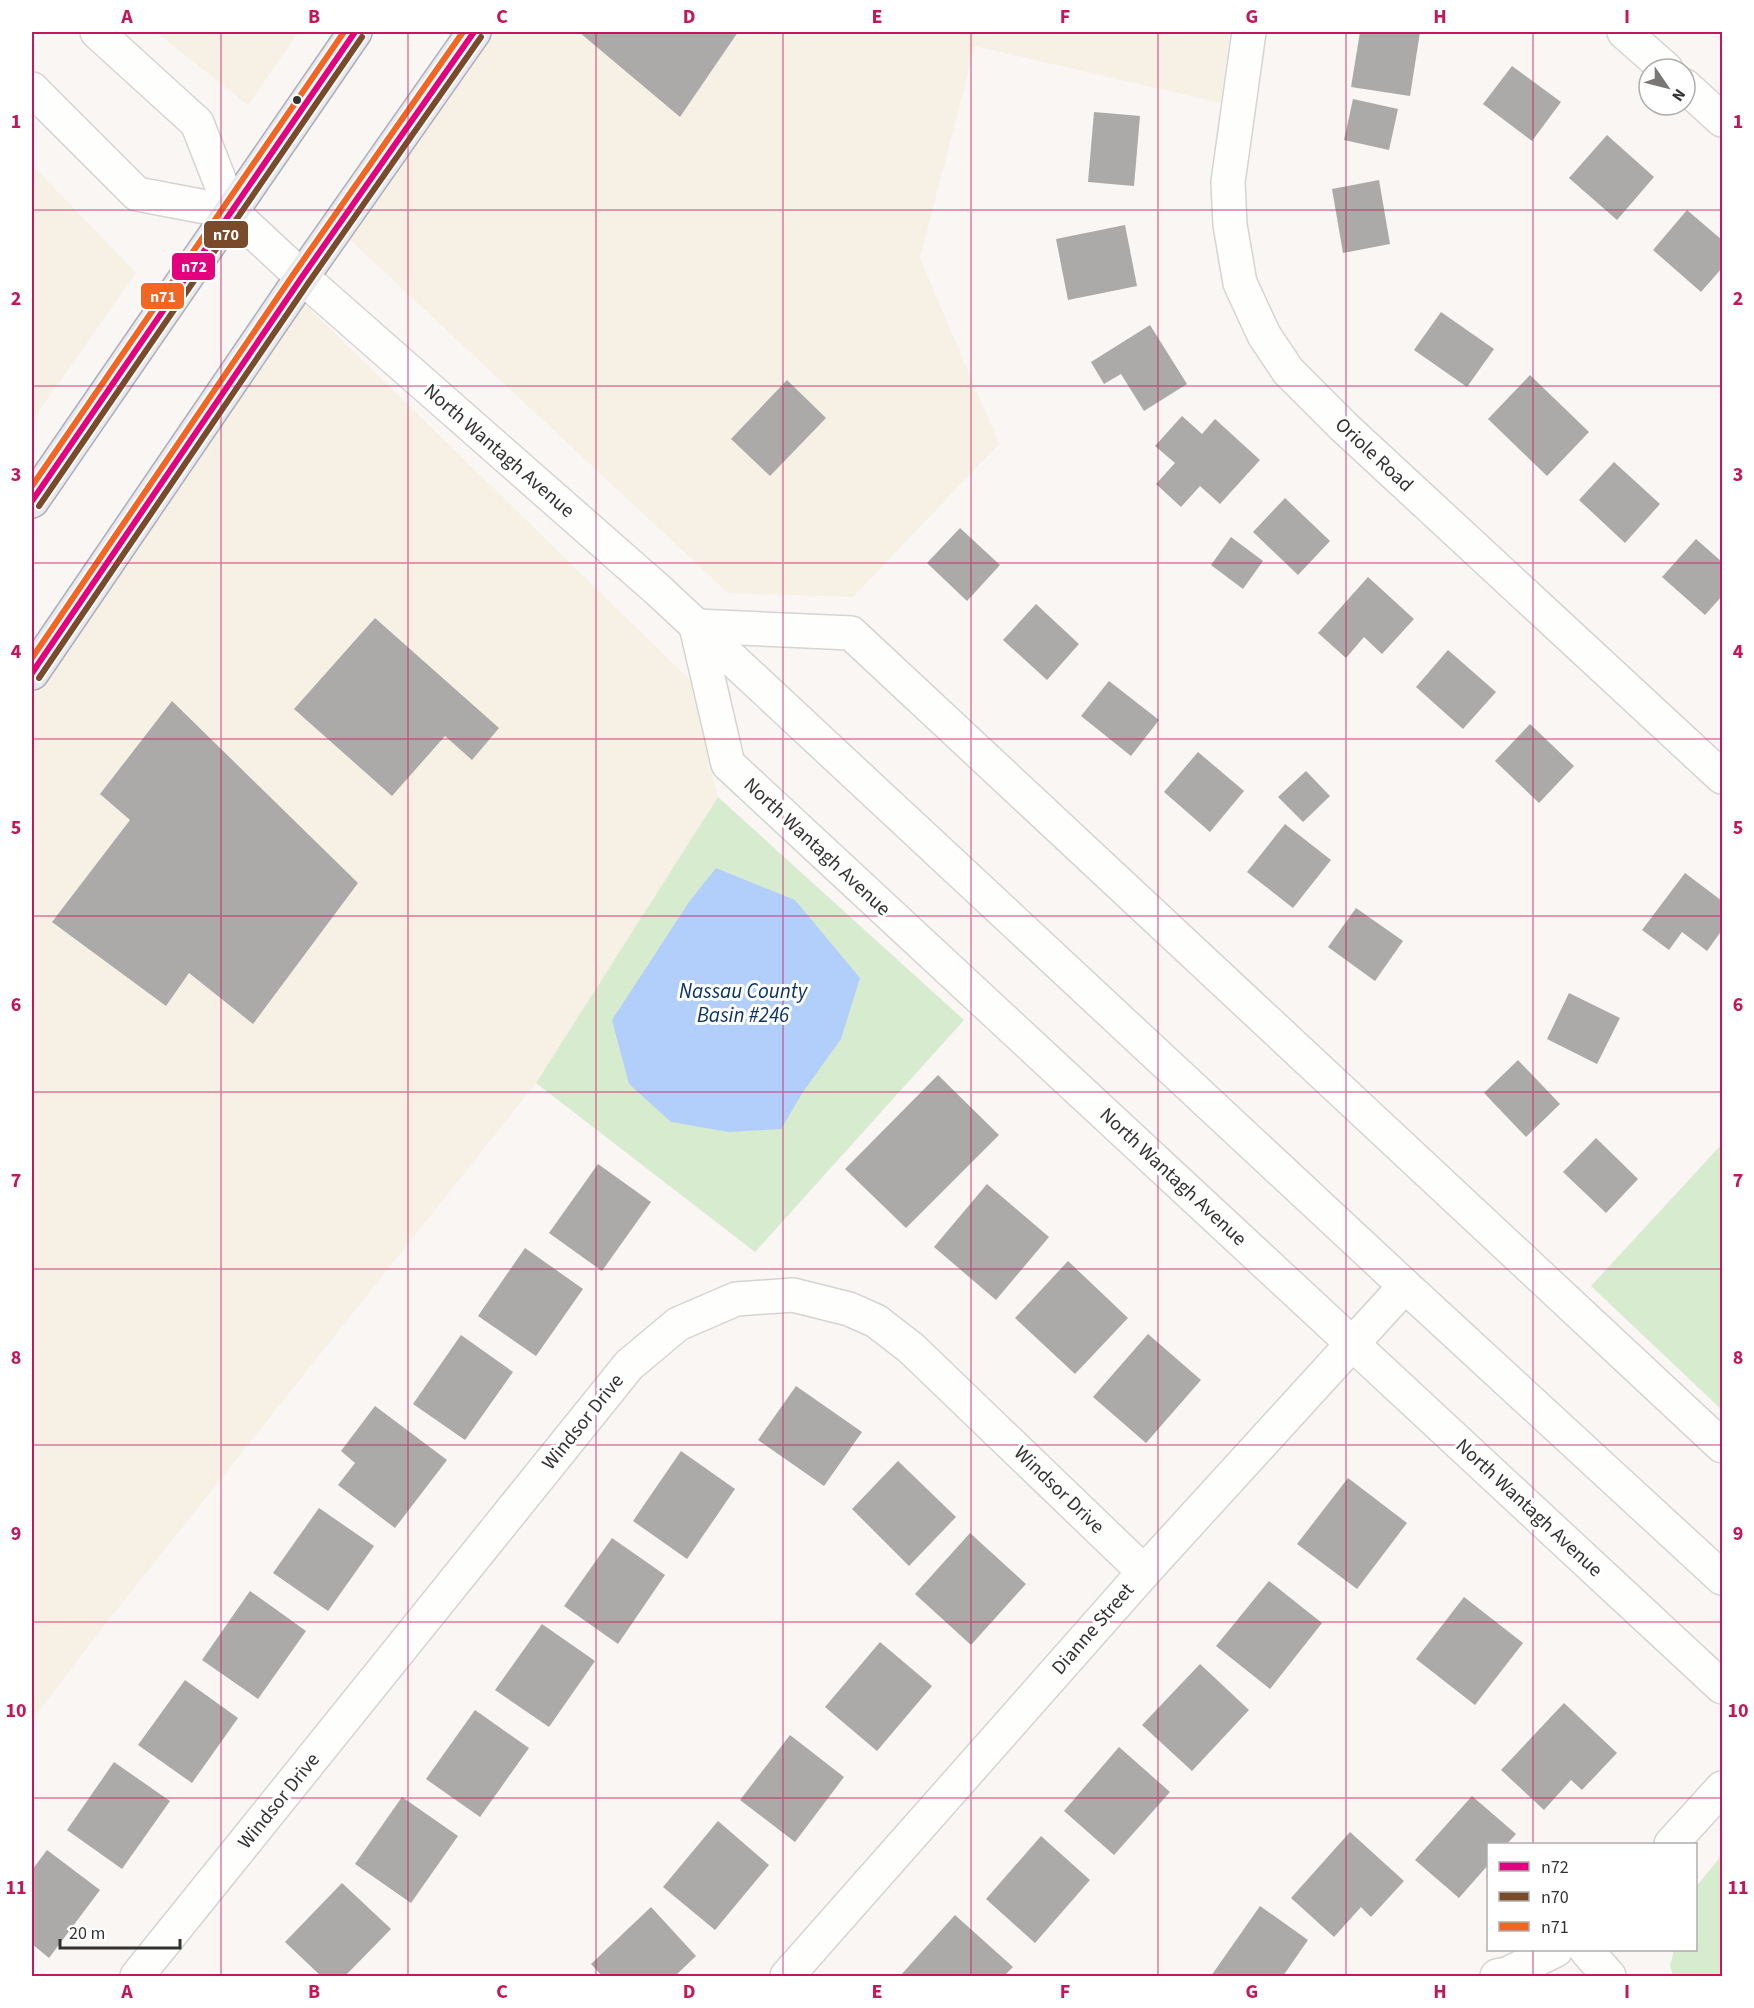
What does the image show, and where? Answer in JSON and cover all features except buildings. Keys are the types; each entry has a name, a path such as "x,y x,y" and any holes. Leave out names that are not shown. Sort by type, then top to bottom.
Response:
{"main road":[{"path":"32,501 355,32"},
{"path":"32,673 302,277 474,32"}],"street":[{"path":"97,32 196,123 232,212"},
{"name":"Oriole Road","path":"1248,32 1228,182 1230,225 1240,283 1264,335 1288,371 1343,426 1722,777"},
{"path":"1624,32 1652,57"},
{"path":"32,89 136,194 232,212"},
{"path":"1697,97 1722,120"},
{"name":"North Wantagh Avenue","path":"232,212 302,277 658,590 1722,1578"},
{"path":"696,626 850,633 1722,1446"},
{"name":"North Wantagh Avenue","path":"696,626 728,764 1722,1688"},
{"name":"Dianne Street","path":"787,1977 1144,1572 1405,1286"},
{"name":"Windsor Drive","path":"137,1977 629,1365 678,1324 736,1299 793,1295 849,1309 876,1322 911,1348 1144,1572"},
{"path":"1673,1843 1722,1788"},
{"path":"1497,1977 1554,1951"},
{"path":"1587,1951 1609,1977"}],"shaded area":[{"path":"156,32 299,32 248,105"},
{"path":"492,32 1230,32 1221,103 975,46 920,258 999,444 853,597 728,593 349,239"},
{"path":"32,165 136,273 32,421"},
{"path":"305,304 693,683 718,797 536,1083 103,1627 32,1720 32,699"}],"green space":[{"path":"718,797 964,1020 755,1252 536,1083"},
{"path":"1722,1144 1722,1410 1591,1286"},
{"path":"1722,1855 1722,1976 1673,1976 1670,1966 1674,1951 1697,1951 1697,1886"}],"water":[{"name":"Nassau County Basin #246","path":"716,868 795,900 860,978 841,1039 803,1092 781,1129 729,1132 671,1122 629,1084 612,1020 689,902"}],"transit line":[{"name":"n71","path":"32,486 344,32"},
{"name":"n72","path":"32,501 355,32"},
{"name":"n71","path":"32,658 295,272 463,32"},
{"name":"n72","path":"32,673 302,277 474,32"},
{"name":"n70","path":"39,506 362,37"},
{"name":"n70","path":"39,678 309,282 481,37"}]}
